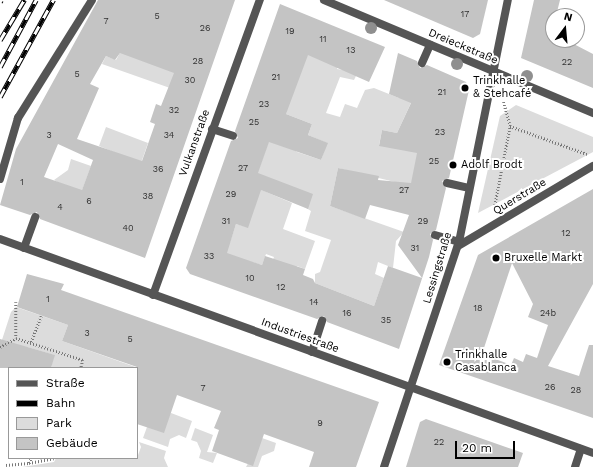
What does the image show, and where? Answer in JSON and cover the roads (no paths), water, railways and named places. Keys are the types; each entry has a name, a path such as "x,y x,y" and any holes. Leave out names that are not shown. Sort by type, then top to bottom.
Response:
{"street":[{"path":"0,179 18,118 92,0"},
{"name":"Vulkanstraße","path":"153,295 260,0"},
{"name":"Dreieckstraße","path":"324,0 593,113"},
{"name":"Lessingstraße","path":"384,467 458,244 468,188 508,0"},
{"path":"422,63 430,45"},
{"path":"212,129 233,136"},
{"name":"Querstraße","path":"458,244 490,227 593,166"},
{"path":"447,183 468,188"},
{"path":"24,248 35,217"},
{"path":"435,235 458,244"},
{"name":"Industriestraße","path":"0,239 593,453"},
{"path":"312,352 322,321"},
{"path":"575,467 581,449"}],"railway":[{"path":"0,40 24,0"},
{"path":"0,67 36,0"},
{"path":"0,97 53,0"}],"place":[{"name":"Trinkhalle & Stehcafé","path":"465,88"},
{"name":"Adolf Brodt","path":"453,165"},
{"name":"Bruxelle Markt","path":"496,258"},
{"name":"Trinkhalle Casablanca","path":"447,362"}]}
